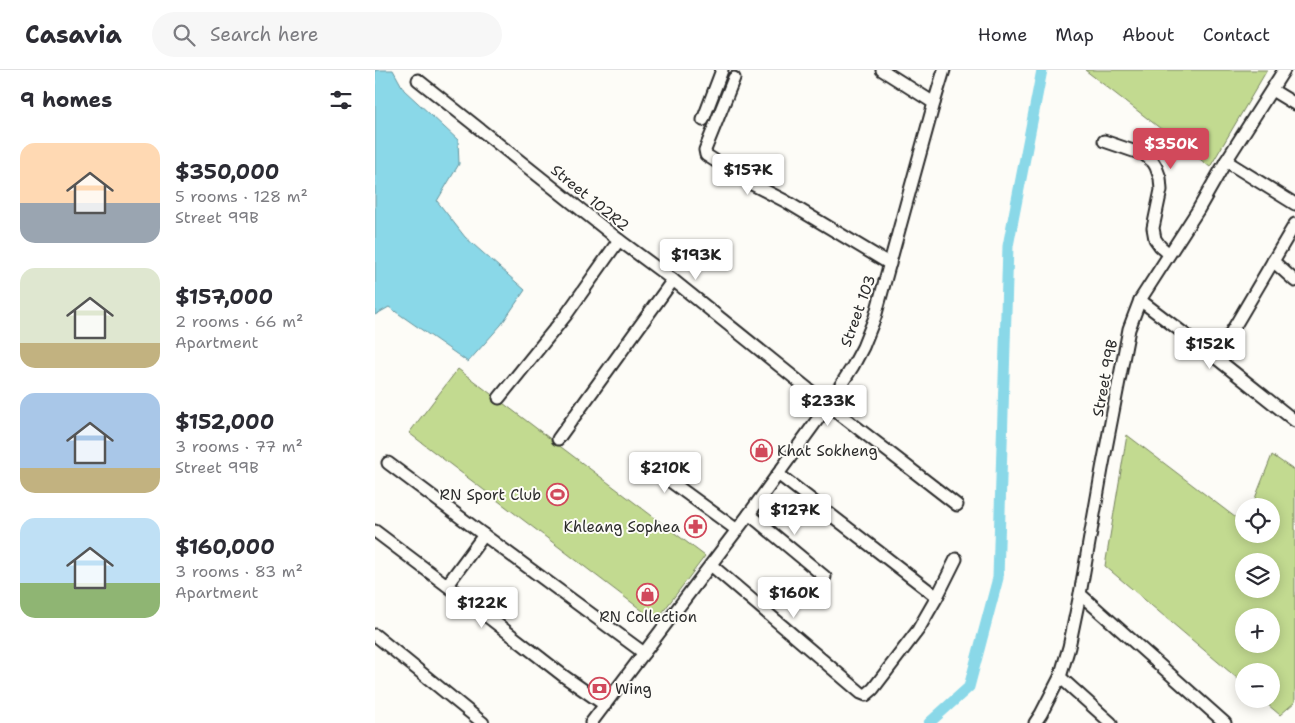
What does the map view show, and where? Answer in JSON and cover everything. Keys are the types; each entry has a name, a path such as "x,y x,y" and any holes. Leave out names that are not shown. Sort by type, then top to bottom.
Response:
{"street":[{"path":"703,120 722,70"},
{"path":"882,70 934,103"},
{"name":"Street 103","path":"591,723 829,405 853,366 875,317 944,70"},
{"name":"Street 99B","path":"1035,723 1059,677 1069,647 1129,329 1140,300 1284,70"},
{"path":"734,78 705,150 706,154 752,184 785,201 890,264"},
{"name":"Street 102R2","path":"418,80 957,505"},
{"path":"1272,90 1295,104"},
{"path":"1103,140 1145,155 1156,167 1160,178 1161,190 1153,228 1155,239 1169,254"},
{"path":"1226,161 1295,204"},
{"path":"1216,358 1295,224"},
{"path":"499,398 566,315 619,240"},
{"path":"1273,261 1295,281"},
{"path":"558,439 673,280"},
{"path":"1140,300 1295,422"},
{"path":"387,463 644,653"},
{"path":"648,465 737,530"},
{"path":"777,474 937,597"},
{"path":"749,514 825,577"},
{"path":"375,531 565,677 605,705"},
{"path":"447,585 484,535"},
{"path":"711,565 861,693 867,695 918,630 956,559"},
{"path":"1080,594 1225,723"},
{"path":"375,635 483,723"},
{"path":"1059,677 1111,723"}],"green space":[{"path":"1085,70 1267,70 1210,167"},
{"name":"RN Sport Club","path":"458,369 705,556 656,621 409,433"},
{"path":"1127,435 1235,517 1235,543 1280,543 1280,498 1255,498 1272,455 1295,471 1295,702 1280,715 1272,708 1280,708 1280,663 1235,663 1235,676 1105,566"}],"water":[{"path":"375,70 393,70 404,90 458,140 459,164 437,201 465,237 525,290 501,325 468,362 389,307 375,315"}],"waterway":[{"path":"929,723 969,687 998,578 1008,246 1042,70"}],"place":[{"name":"Khat Sokheng","path":"761,451"},
{"name":"RN Sport Club","path":"557,495"},
{"name":"Khleang Sophea","path":"696,527"},
{"name":"RN Collection","path":"648,594"},
{"name":"Wing","path":"599,689"}]}
